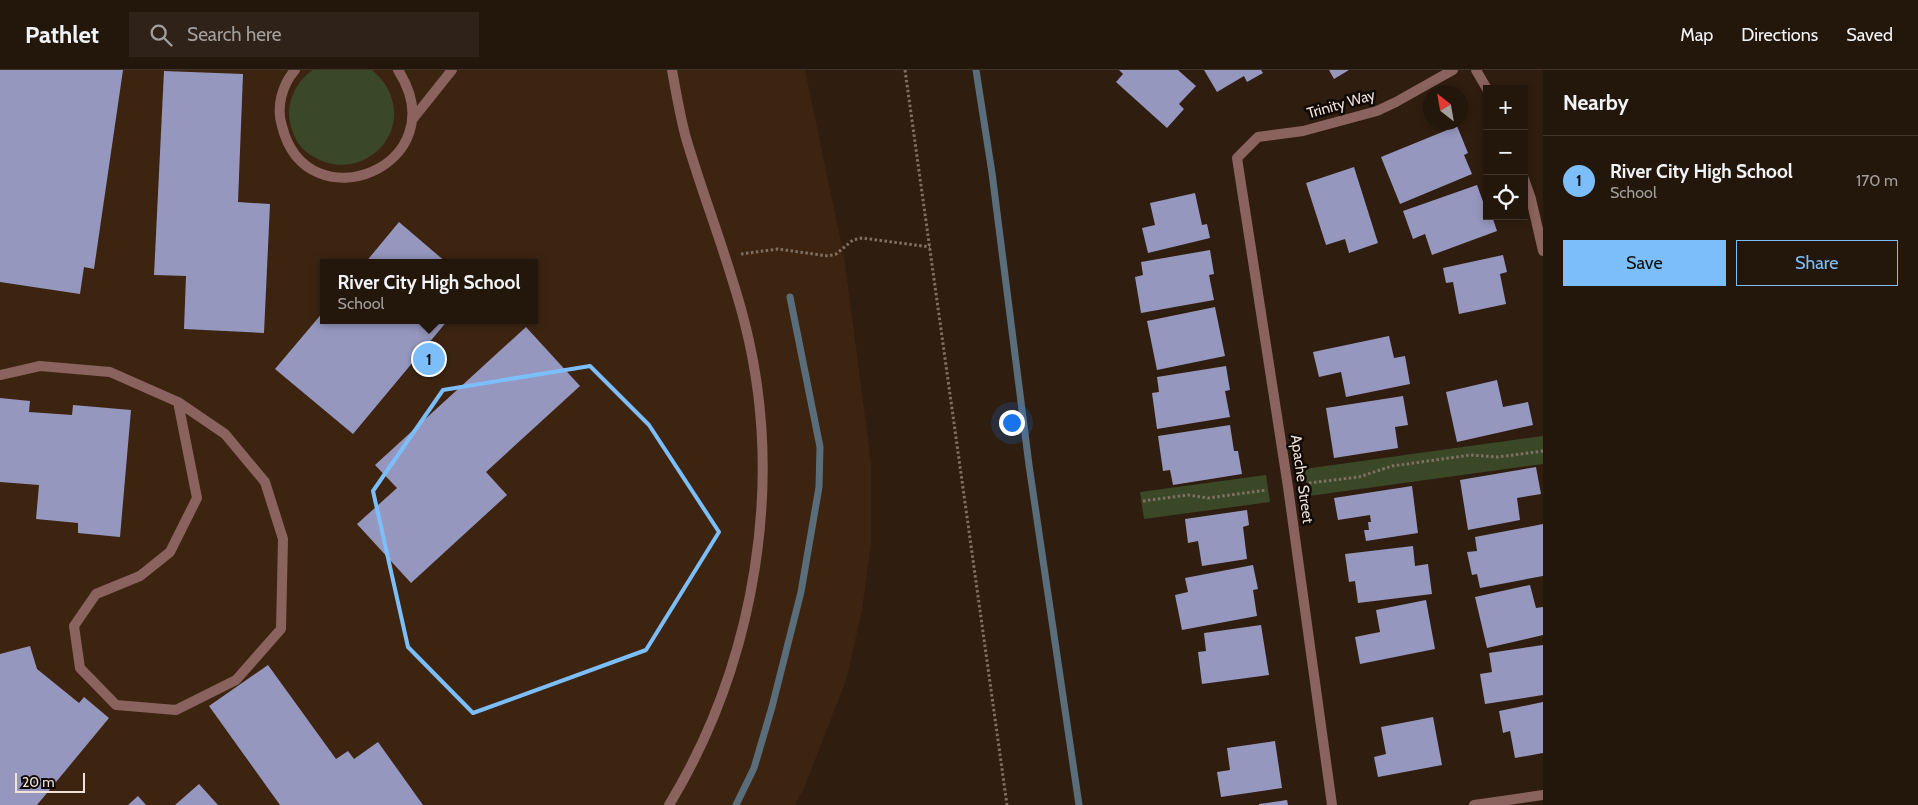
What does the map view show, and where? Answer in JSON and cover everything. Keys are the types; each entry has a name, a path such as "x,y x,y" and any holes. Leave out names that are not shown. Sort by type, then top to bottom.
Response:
{"street":[{"path":"295,70 289,77 281,97 280,119 285,139 297,158 314,171 334,177 356,178 376,171 394,158 406,141 412,120 412,101 406,83 398,70"},
{"path":"412,120 452,70"},
{"path":"669,805 699,750 726,684 740,640 750,595 761,522 762,448 756,376 745,323 686,136 672,70"},
{"name":"Trinity Way","path":"1237,158 1258,137 1303,131 1377,111 1453,70"},
{"path":"1476,70 1485,85"},
{"name":"Apache Street","path":"1237,158 1288,487 1332,805"},
{"path":"1528,190 1543,250"},
{"path":"0,375 40,366 110,372 178,402 225,434 265,482 284,539 281,629 236,680 176,710 116,705 80,668 74,626 96,594 140,576 170,552 197,498 178,402"},
{"path":"1474,805 1543,795"}],"path":[{"path":"905,70 1007,805"},
{"path":"726,259 749,252 778,248 828,256 836,254 853,240 862,238 930,247"},
{"path":"1309,484 1359,477 1392,466 1470,456 1498,457 1543,451"},
{"path":"1143,501 1188,495 1208,498 1266,490"}],"highlighted area":[{"path":"590,366 649,425 719,532 646,650 473,713 408,647 373,491 443,390"}],"shaded area":[{"path":"0,70 805,70 844,257 871,462 871,543 862,610 846,681 804,788 795,805 0,805"}],"green space":[{"path":"313,70 372,70 382,80 393,103 394,121 388,138 377,151 363,160 346,165 328,163 309,154 301,147 291,126 289,108 295,89"},
{"path":"1543,436 1543,464 1309,496 1304,469"},
{"path":"1266,475 1270,502 1144,519 1140,492"}],"building":[{"path":"0,70 123,70 94,269 84,267 80,294 0,282"},
{"path":"1119,70 1178,70 1196,86 1179,104 1184,109 1167,128 1116,82 1123,74"},
{"path":"1204,70 1261,70 1263,73 1247,82 1244,76 1217,92"},
{"path":"1329,70 1349,70 1334,79"},
{"path":"164,71 243,74 238,202 270,204 264,333 184,329 186,276 154,275"},
{"path":"1447,130 1459,130 1468,153 1464,155 1472,174 1400,204 1381,157"},
{"path":"1354,167 1378,243 1349,253 1345,239 1326,245 1306,183"},
{"path":"1477,185 1483,202 1483,220 1493,220 1497,231 1432,255 1425,234 1413,239 1403,211"},
{"path":"1195,193 1202,225 1207,224 1210,238 1148,253 1142,228 1155,225 1150,203"},
{"path":"399,222 442,259 368,259"},
{"path":"1210,250 1214,274 1209,275 1214,300 1141,313 1135,277 1143,275 1141,262"},
{"path":"1503,255 1507,272 1500,274 1506,304 1459,314 1453,282 1446,283 1443,268"},
{"path":"1215,307 1225,356 1157,370 1147,321"},
{"path":"320,316 320,324 445,324 353,434 275,369"},
{"path":"526,327 580,386 486,472 507,495 411,583 357,524 397,488 375,465"},
{"path":"1389,336 1394,358 1405,356 1410,384 1346,397 1341,372 1319,377 1313,352"},
{"path":"1226,366 1230,390 1225,391 1230,417 1157,429 1152,393 1159,392 1157,377"},
{"path":"1497,380 1503,407 1528,402 1533,425 1457,442 1446,392"},
{"path":"1403,396 1408,425 1395,427 1398,448 1334,458 1326,408"},
{"path":"0,398 30,401 29,412 72,415 73,405 131,410 120,537 78,533 78,523 36,519 39,485 0,482"},
{"path":"1230,425 1234,451 1238,451 1242,474 1173,485 1170,470 1163,471 1158,436"},
{"path":"1536,467 1541,494 1517,498 1520,520 1468,530 1460,480"},
{"path":"1412,486 1418,533 1366,541 1364,530 1369,530 1368,522 1371,522 1370,515 1338,520 1334,498"},
{"path":"1247,510 1249,525 1243,527 1247,559 1202,566 1198,541 1188,543 1185,519"},
{"path":"1543,524 1543,576 1480,588 1477,574 1472,575 1467,552 1477,551 1475,537"},
{"path":"1413,546 1415,566 1428,564 1432,594 1358,603 1355,581 1349,582 1345,554"},
{"path":"1253,565 1258,589 1253,590 1257,616 1182,630 1175,595 1188,592 1185,578"},
{"path":"1530,585 1536,608 1543,607 1543,635 1487,648 1475,597"},
{"path":"1426,600 1435,649 1360,664 1355,637 1380,632 1376,610"},
{"path":"1261,625 1269,675 1202,684 1198,652 1206,651 1204,633"},
{"path":"1543,645 1543,695 1485,704 1480,674 1492,672 1489,653"},
{"path":"30,646 37,669 79,703 84,697 109,718 37,805 0,805 0,654"},
{"path":"268,665 336,759 348,751 354,759 378,742 423,805 280,805 209,706"},
{"path":"1543,702 1543,753 1515,758 1510,731 1503,733 1499,711"},
{"path":"1433,717 1442,765 1378,777 1374,757 1386,754 1381,727"},
{"path":"1275,741 1282,788 1221,797 1217,772 1230,770 1227,748"},
{"path":"199,784 218,805 175,805"},
{"path":"138,796 146,805 128,805"},
{"path":"1287,800 1288,805 1259,805 1259,804"}],"waterway":[{"path":"976,70 992,173 1029,465 1079,805"},
{"path":"736,805 754,768 772,707 801,592 819,487 820,447 790,297"}],"place":[{"name":"River City High School","path":"429,359"}]}
